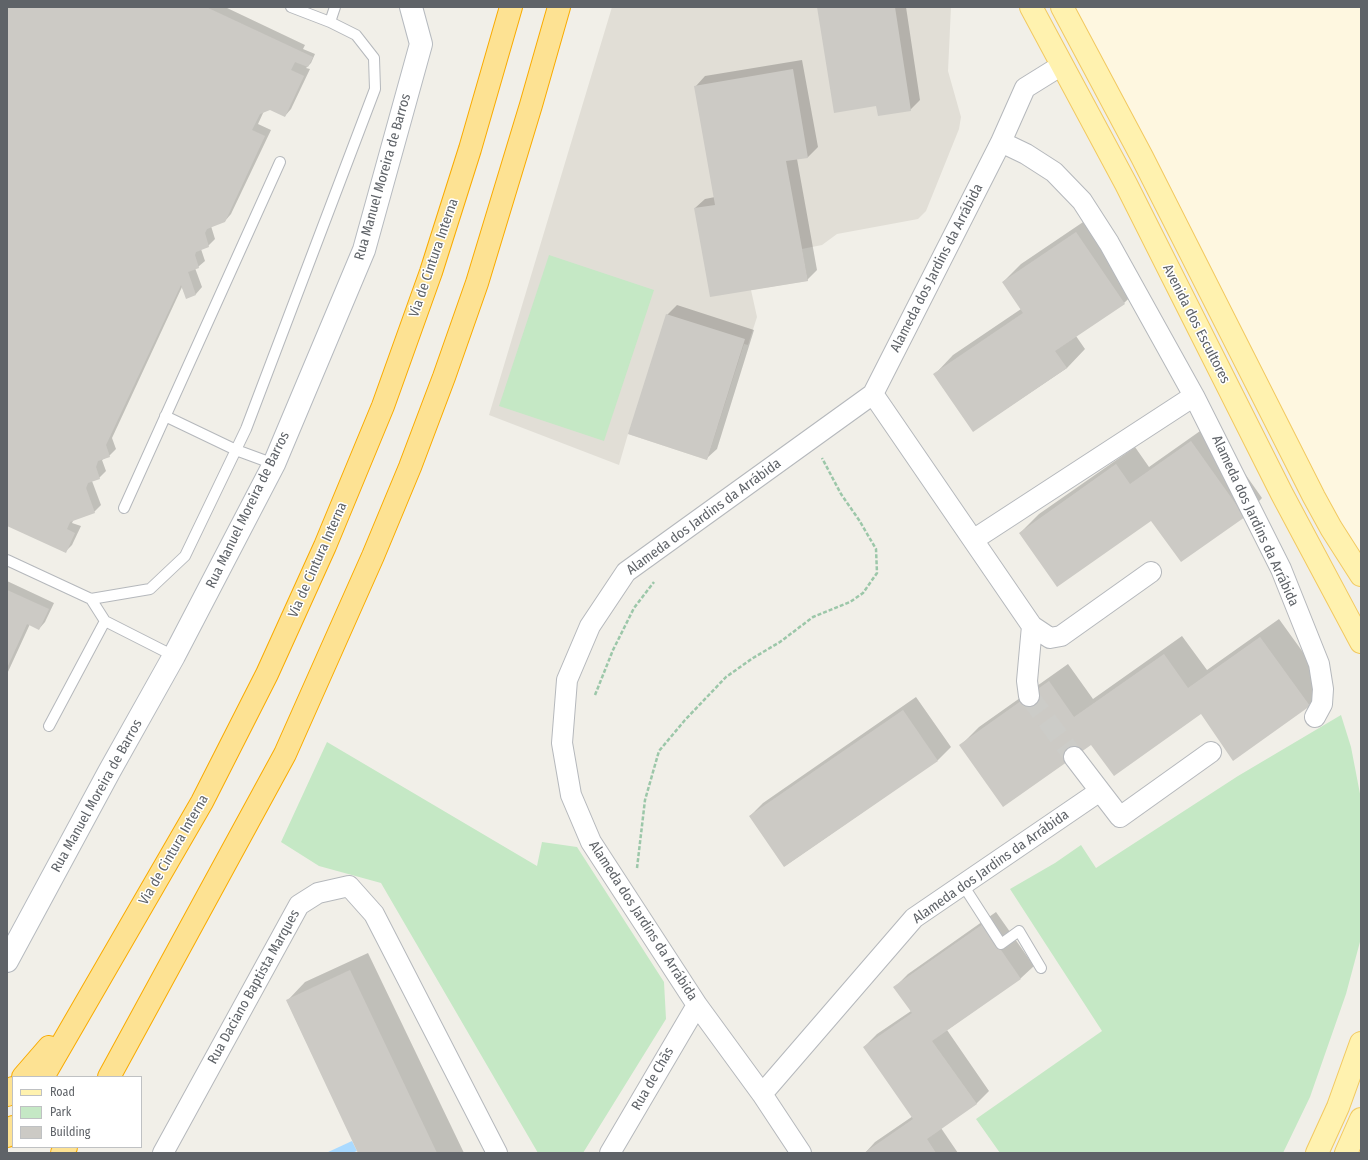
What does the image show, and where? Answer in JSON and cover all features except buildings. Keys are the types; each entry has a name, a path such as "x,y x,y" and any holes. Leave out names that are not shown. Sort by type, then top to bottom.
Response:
{"highway":[{"name":"Via de Cintura Interna","path":"44,1076 202,802 267,674 325,546 383,406 431,272 470,149 511,7"},
{"path":"110,1076 285,754 373,556 410,467 477,283 532,105 559,7"},
{"path":"24,1076 81,1010"}],"main road":[{"name":"Avenida dos Escultores","path":"1030,7 1126,184 1286,501 1361,642"},
{"name":"Avenida dos Escultores","path":"1062,7 1142,157 1330,528 1361,575"},
{"path":"1317,1153 1338,1107 1361,1043"},
{"path":"1346,1153 1361,1119"}],"street":[{"name":"Rua Manuel Moreira de Barros","path":"7,961 109,772 174,656 274,464 364,250 421,44 411,7"},
{"name":"Alameda dos Jardins da Arrábida","path":"802,1153 762,1094 697,1005 591,842 571,795 562,743 567,680 590,626 626,572 873,394 1001,142 1025,88 1062,65"},
{"name":"Alameda dos Jardins da Arrábida","path":"1001,142 1026,154 1054,172 1082,201 1109,243 1194,396 1281,569 1319,664 1323,689 1322,704 1315,717"},
{"path":"873,394 1032,626 1050,638 1061,636 1151,572"},
{"path":"973,540 1194,396"},
{"path":"1029,696 1026,681 1032,626"},
{"path":"1074,757 1120,817 1211,752"},
{"name":"Alameda dos Jardins da Arrábida","path":"762,1094 914,918 1100,791"},
{"name":"Rua Daciano Baptista Marques","path":"163,1153 299,905 318,893 349,886 374,914 497,1153"},
{"name":"Rua de Chãs","path":"610,1153 697,1005"}],"lane":[{"path":"7,560 91,599 150,589 185,556 246,429 375,89 374,58 356,35 330,22 291,7"},
{"path":"330,22 335,7"},
{"path":"124,508 280,162"},
{"path":"165,416 236,450 274,464"},
{"path":"91,599 104,622 174,656"},
{"path":"49,726 104,622"},
{"path":"963,885 1001,944 1019,931 1041,968"}],"path":[{"path":"637,869 645,800 659,751 726,677 753,658 780,642 813,617 850,602 863,593 877,573 876,549 859,520 841,494 812,438"},
{"path":"596,695 613,650 634,608 662,572 651,554"}],"shaded area":[{"path":"612,7 951,7 948,71 961,117 959,129 926,211 918,219 837,234 822,245 802,249 808,281 751,290 757,317 748,345 744,344 707,460 628,434 619,465 489,415"},
{"path":"1074,7 1361,7 1361,561 1327,510"}],"green space":[{"path":"549,255 654,290 604,441 499,406"},
{"path":"1341,715 1351,747 1361,799 1361,938 1346,994 1310,1097 1283,1153 1000,1153 976,1119 1102,1031 1010,889 1055,863 1081,845 1096,868 1238,776"},
{"path":"327,742 537,866 542,842 577,847 664,982 666,1019 583,1153 538,1153 381,883 319,866 281,842"}],"water":[{"path":"352,1141 357,1151 352,1153 326,1153"}],"tunnel":[{"path":"1029,696 1074,757"}]}
